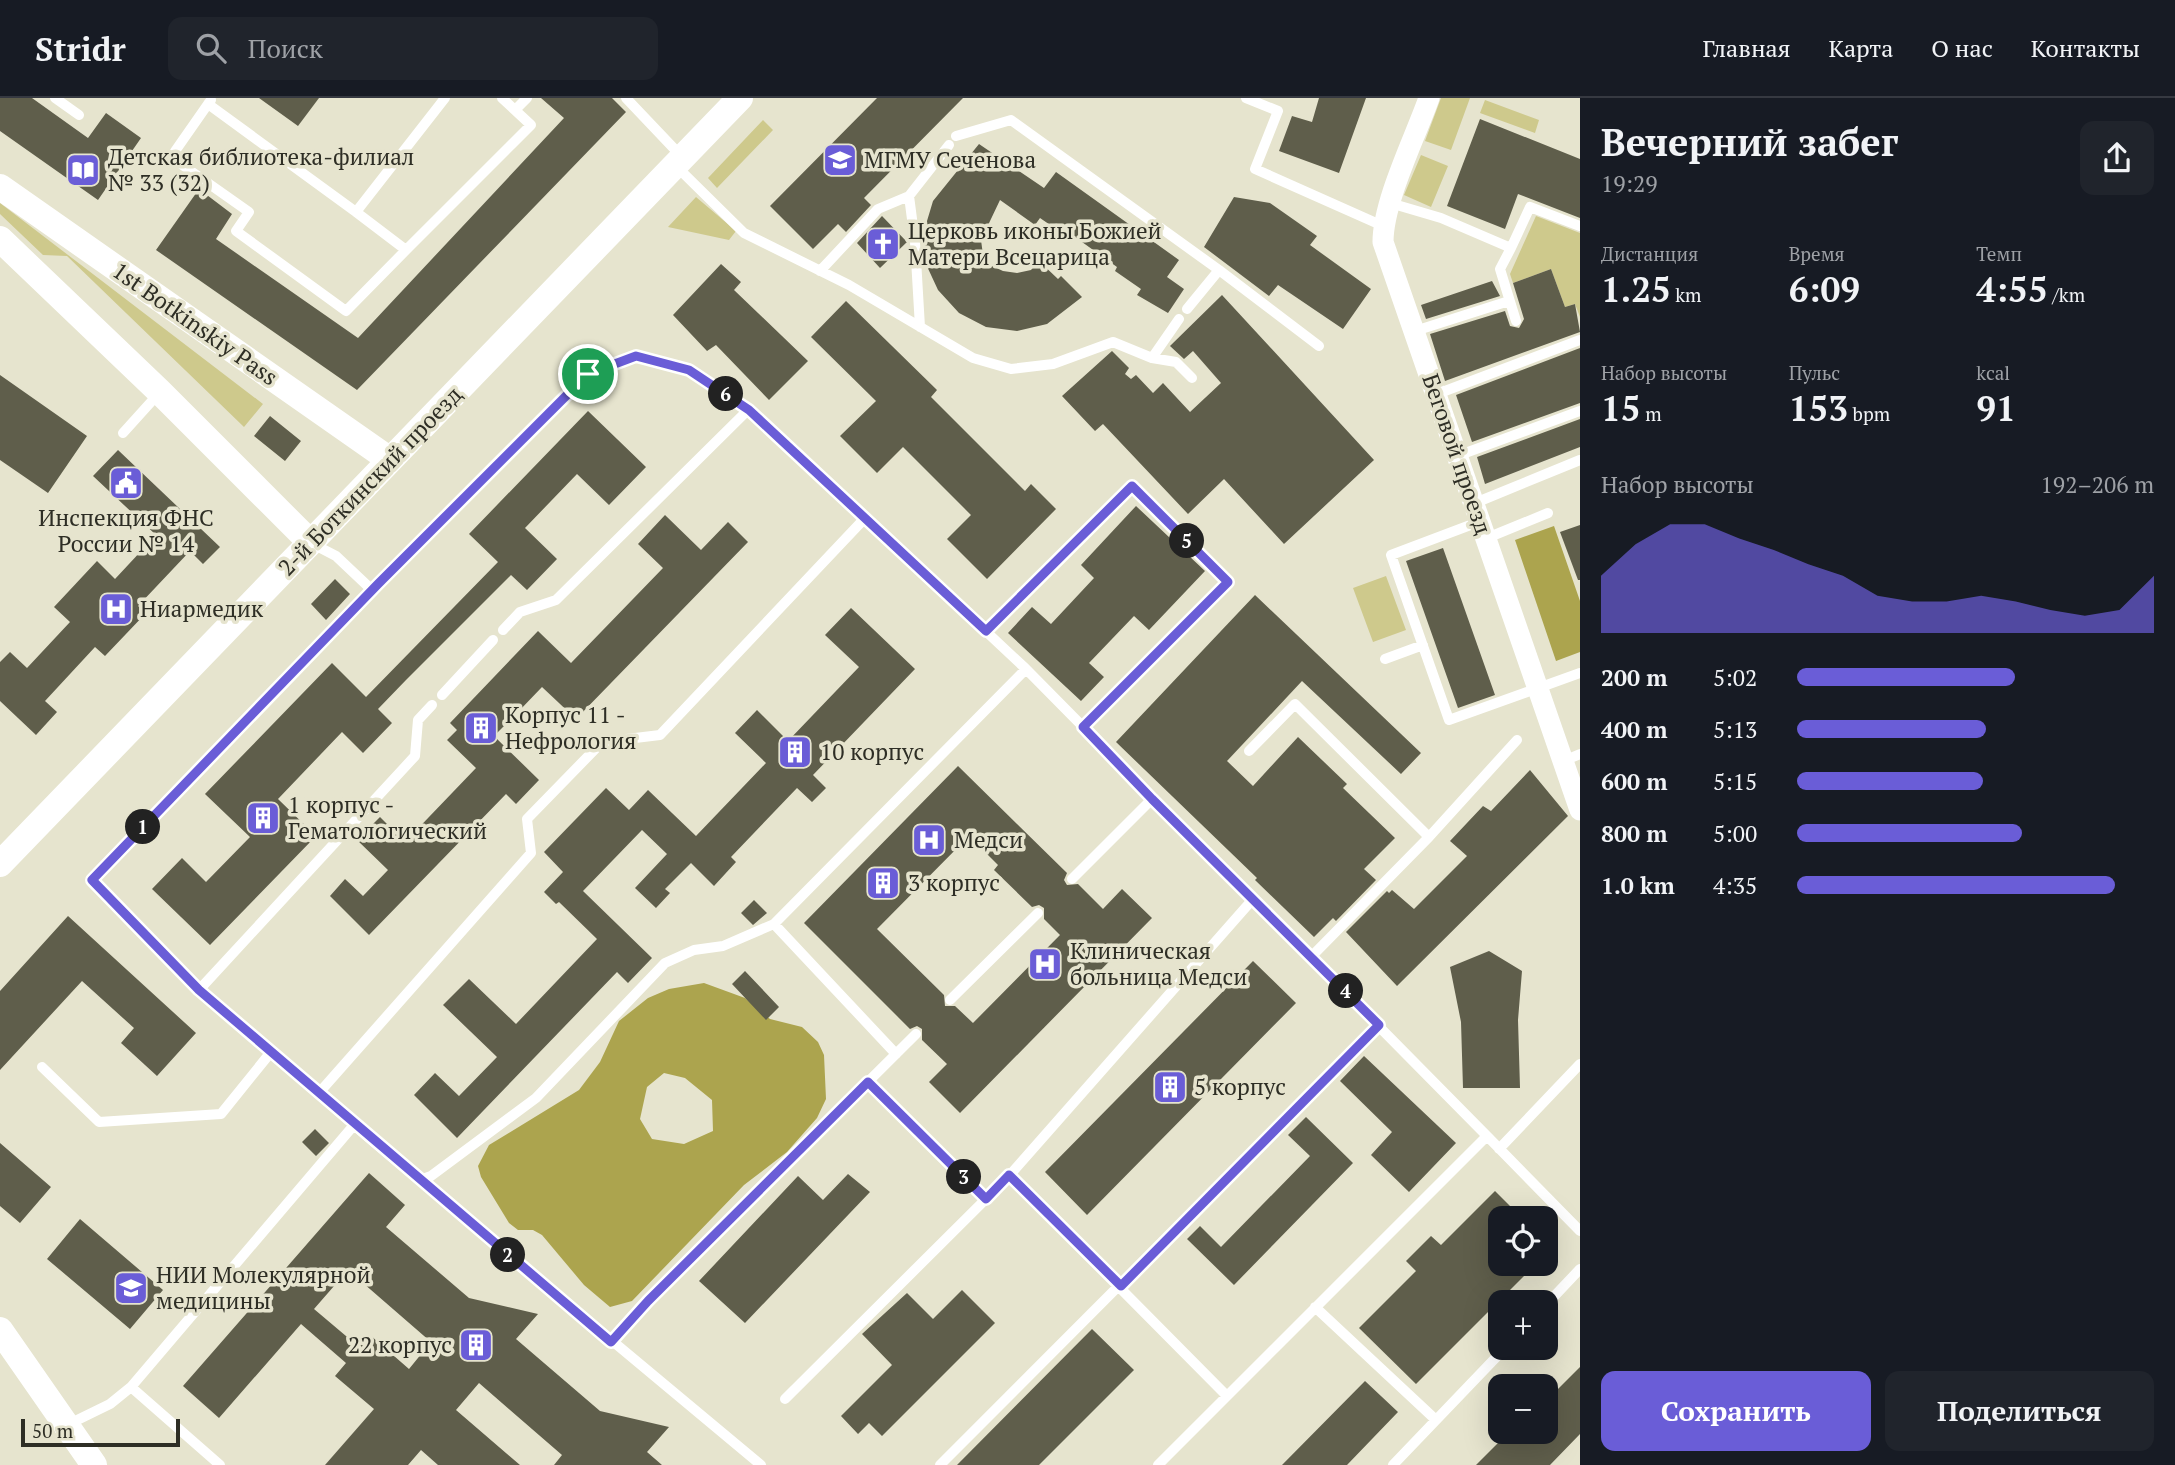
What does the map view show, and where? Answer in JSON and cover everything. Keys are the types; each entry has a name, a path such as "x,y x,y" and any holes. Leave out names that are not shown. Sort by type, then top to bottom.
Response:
{"street":[{"name":"2-й Боткинский проезд","path":"0,864 309,541 740,98"},
{"path":"1383,234 1390,203 1429,98"},
{"name":"1st Botkinskiy Pass","path":"0,187 390,460"},
{"name":"Беговой проезд","path":"1383,234 1536,690 1571,758 1579,804"},
{"path":"0,239 160,392 309,541"},
{"path":"0,1330 94,1465"}],"lane":[{"path":"55,98 79,115"},
{"path":"356,212 445,98"},
{"path":"406,250 210,101 171,157 249,212 236,231 346,311 531,125 502,98"},
{"path":"515,110 527,98"},
{"path":"626,98 744,233 820,271 973,358 1011,369 1053,364 1113,342 1152,358 1176,362 1192,378"},
{"path":"1246,98 1278,111 1255,170 1383,234"},
{"path":"820,271 878,209 909,196 952,141 1011,120 1219,270 1319,346"},
{"path":"909,196 915,242 920,327"},
{"path":"1390,203 1441,218 1511,248"},
{"path":"1516,321 1500,269 1530,207 1580,226"},
{"path":"1188,309 1219,270"},
{"path":"1415,331 1509,301"},
{"path":"1152,358 1180,319"},
{"path":"1437,394 1580,340"},
{"path":"761,1465 420,1181 199,990 92,880 372,590 588,374 636,356 689,370 749,410 866,517 1026,669 1580,1231"},
{"path":"123,433 160,392"},
{"path":"503,630 520,612 556,600 749,410"},
{"path":"1457,456 1580,411"},
{"path":"1580,460 1481,520 1391,555 1449,720 1580,673"},
{"path":"986,631 1132,486 1228,582 1083,727"},
{"path":"1481,520 1548,513"},
{"path":"318,1094 531,853 527,819 602,742 660,735 866,517"},
{"path":"309,541 336,556 372,590"},
{"path":"442,695 493,640"},
{"path":"1385,659 1423,645"},
{"path":"420,1181 431,1176 536,1098 665,962 694,950 723,946 774,923 1026,669"},
{"path":"1249,751 1295,704 1429,837"},
{"path":"199,990 415,756 418,720 432,705"},
{"path":"1311,957 1429,837 1517,740"},
{"path":"1072,878 1152,799"},
{"path":"785,1399 1009,1175 1253,899"},
{"path":"950,1000 1038,913"},
{"path":"774,923 895,1054"},
{"path":"940,1465 1379,1025"},
{"path":"611,1342 648,1301 916,1034"},
{"path":"42,1067 99,1122 167,1118 221,1114 271,1052"},
{"path":"1499,1149 1580,1064"},
{"path":"868,1082 986,1199"},
{"path":"67,1425 110,1404 131,1387 354,1125"},
{"path":"1158,1465 1487,1136"},
{"path":"1009,1175 1226,1395"},
{"path":"1558,1292 1580,1269"},
{"path":"1315,1307 1437,1420"},
{"path":"1393,1465 1494,1360"},
{"path":"131,1387 220,1465"}],"shaded area":[{"path":"1441,98 1470,98 1451,150 1425,141"},
{"path":"1485,100 1539,120 1535,133 1480,113"},
{"path":"763,120 773,130 717,188 708,178"},
{"path":"1421,155 1448,166 1431,207 1404,195"},
{"path":"696,197 736,231 729,240 668,227"},
{"path":"0,203 263,404 244,427 67,256 43,255 0,214"},
{"path":"1536,216 1580,233 1580,317 1575,304 1565,307 1551,269 1513,283 1510,274"},
{"path":"1554,526 1580,601 1580,652 1556,661 1515,540"},
{"path":"1386,576 1406,630 1373,642 1353,588"},
{"path":"704,983 745,998 770,1019 802,1027 818,1042 824,1055 826,1099 817,1118 787,1152 744,1185 632,1301 610,1307 584,1285 542,1235 533,1230 518,1230 509,1223 481,1177 478,1166 489,1145 579,1090 600,1062 619,1021 648,998 669,989","holes":["664,1073 685,1078 712,1100 713,1131 684,1144 652,1139 640,1119 647,1087"]}],"building":[{"path":"0,98 32,98 88,138 106,113 141,138 98,200 0,131"},
{"path":"259,98 319,98 298,126"},
{"path":"541,98 612,98 626,112 357,390 156,250 199,189 232,214 216,239 358,338 564,118"},
{"path":"877,98 963,98 864,198 871,205 846,232 838,224 813,249 770,206"},
{"path":"1319,98 1366,98 1339,173 1279,151 1292,116 1312,122"},
{"path":"1480,119 1580,159 1580,218 1518,194 1505,229 1447,206"},
{"path":"979,144 1044,188 1056,172 1179,260 1167,277 1184,289 1168,313 1137,295 1141,289 1115,271 1117,267 1061,227 1059,231 1040,218 1035,225 1000,200 981,240 983,255 990,265 1017,273 1031,270 1039,261 1058,279 1061,276 1082,297 1047,324 1017,331 986,327 959,313 938,290 925,262 924,231 933,201"},
{"path":"1234,197 1270,203 1317,236 1310,245 1371,289 1343,329 1278,285 1269,296 1204,247"},
{"name":"Церковь иконы Божией Матери Всецарица","path":"882,216 907,242 880,268 857,243"},
{"path":"721,264 741,282 734,290 808,361 769,400 716,345 707,351 673,315"},
{"path":"1551,269 1565,307 1575,304 1580,332 1445,381 1430,334 1505,311 1510,326 1519,328 1524,319 1513,283"},
{"path":"1492,281 1500,296 1426,319 1421,305"},
{"path":"1222,295 1374,460 1284,544 1224,479 1188,514 1103,424 1095,431 1062,396 1112,351 1129,368 1125,374 1131,379 1136,375 1153,393 1163,383 1190,412 1221,383 1193,351 1184,359 1170,346"},
{"path":"846,301 937,390 931,397 1025,491 1031,484 1056,509 987,579 947,539 971,515 903,447 877,473 840,436 876,401 811,337"},
{"path":"1580,348 1580,403 1472,442 1456,395"},
{"path":"0,375 87,436 48,493 0,460"},
{"path":"588,411 646,467 609,505 577,474 525,528 557,559 527,590 511,575 406,680 378,709 392,723 363,753 342,732 278,799 316,836 210,945 152,889 182,858 206,882 250,837 205,794 332,663 366,697 498,562 469,534"},
{"path":"270,416 301,441 285,461 254,436"},
{"path":"1580,419 1580,447 1485,484 1477,457"},
{"path":"118,450 220,547 203,564 190,551 138,606 146,613 105,656 95,647 45,701 57,712 36,735 0,701 0,662 10,652 27,668 70,622 54,607 97,561 115,579 156,535 93,476"},
{"path":"1136,506 1205,571 1149,630 1134,616 1089,663 1104,677 1081,701 1008,633 1032,607 1051,624 1094,578 1081,565"},
{"name":"Корпус 11 - Нефрология","path":"665,515 701,550 728,522 748,542 576,719 542,687 494,736 539,780 516,804 506,794 369,935 330,896 345,879 363,896 388,870 357,840 380,817 405,842 476,768 447,740 457,730 450,723 538,631 571,663 663,568 638,544"},
{"path":"1580,525 1580,580 1578,580 1560,532"},
{"path":"1443,548 1495,695 1458,708 1406,561"},
{"path":"335,579 350,594 326,620 311,604"},
{"path":"1255,595 1421,753 1401,774 1302,681 1227,761 1253,786 1298,737 1347,784 1343,788 1395,838 1364,869 1376,880 1336,921 1333,918 1314,937 1116,742"},
{"path":"851,608 915,669 813,775 826,788 812,802 797,788 731,857 736,862 714,886 691,863 665,889 670,893 656,908 635,888 667,854 642,830 583,891 652,958 628,983 617,972 457,1138 414,1095 435,1073 459,1096 497,1057 443,1005 469,979 516,1024 597,939 559,902 556,904 544,892 563,872 544,852 606,788 629,810 648,790 696,836 766,763 735,733 757,710 788,741 859,667 825,635"},
{"path":"958,766 1067,873 1064,880 1067,885 1078,884 1103,909 1122,889 1152,918 960,1113 929,1082 947,1064 922,1040 922,1029 917,1026 910,1029 804,923","holes":["969,836 998,865 994,870 1032,907 1039,905 1044,908 1044,919 1060,935 973,1023 955,1006 945,1006 944,995 877,929"]},
{"path":"1530,770 1568,816 1397,986 1346,932 1387,891 1389,893 1392,890 1414,909 1467,856 1450,841 1483,806 1491,811"},
{"path":"754,900 767,913 753,925 741,913"},
{"path":"68,916 196,1033 157,1076 121,1043 134,1028 82,981 0,1070 0,991"},
{"path":"1489,951 1522,971 1518,1020 1520,1088 1463,1088 1461,1022 1450,967"},
{"name":"5 корпус","path":"1253,961 1296,1003 1087,1215 1045,1172"},
{"path":"745,971 779,1007 766,1020 732,984"},
{"path":"1364,1056 1456,1143 1409,1192 1371,1155 1392,1132 1340,1081"},
{"path":"1306,1117 1353,1163 1234,1285 1187,1239 1200,1226 1221,1247 1310,1156 1288,1135"},
{"path":"315,1129 329,1143 316,1156 302,1142"},
{"path":"0,1143 51,1187 20,1223 0,1206"},
{"name":"22 корпус","path":"369,1173 405,1205 386,1227 469,1298 538,1314 516,1339 600,1411 669,1427 647,1452 662,1465 554,1465 562,1455 479,1383 456,1410 520,1465 438,1465 421,1450 408,1465 325,1465 374,1409 335,1376 346,1363 301,1324 219,1418 183,1386","holes":["348,1270 431,1342 409,1369 370,1335 359,1347 314,1309"]},
{"path":"848,1174 870,1192 745,1323 699,1281 798,1176 823,1200"},
{"path":"1495,1191 1510,1206 1488,1206 1488,1276 1524,1276 1510,1290 1488,1290 1488,1312 1416,1384 1359,1328 1416,1271 1406,1261 1431,1236 1441,1245"},
{"path":"80,1219 163,1290 130,1329 47,1259"},
{"path":"962,1290 995,1323 882,1436 869,1423 858,1434 841,1416 892,1365 862,1334 907,1293 933,1319"},
{"path":"1092,1329 1134,1370 1039,1465 957,1465"},
{"path":"1580,1367 1580,1434 1550,1465 1476,1465 1497,1444 1558,1444 1558,1389"},
{"path":"1365,1381 1398,1412 1347,1465 1282,1465"}],"place":[{"name":"МГМУ Сеченова","path":"840,160"},
{"name":"Детская библиотека-филиал № 33 (32)","path":"83,170"},
{"name":"Церковь иконы Божией Матери Всецарица","path":"883,244"},
{"name":"Инспекция ФНС России № 14","path":"126,483"},
{"name":"Ниармедик","path":"116,609"},
{"name":"Корпус 11 - Нефрология","path":"481,728"},
{"name":"10 корпус","path":"795,752"},
{"name":"1 корпус - Гематологический","path":"263,818"},
{"name":"Медси","path":"929,840"},
{"name":"3 корпус","path":"883,883"},
{"name":"Клиническая больница Медси","path":"1045,964"},
{"name":"5 корпус","path":"1170,1087"},
{"name":"НИИ Молекулярной медицины","path":"131,1288"},
{"name":"22 корпус","path":"476,1345"}],"route":[{"path":"636,356 689,370 749,410 986,631 1132,486 1228,582 1083,727 1379,1025 1121,1286 1009,1175 986,1199 868,1082 648,1301 611,1342 199,990 92,880 378,584 588,374 636,356"}]}
